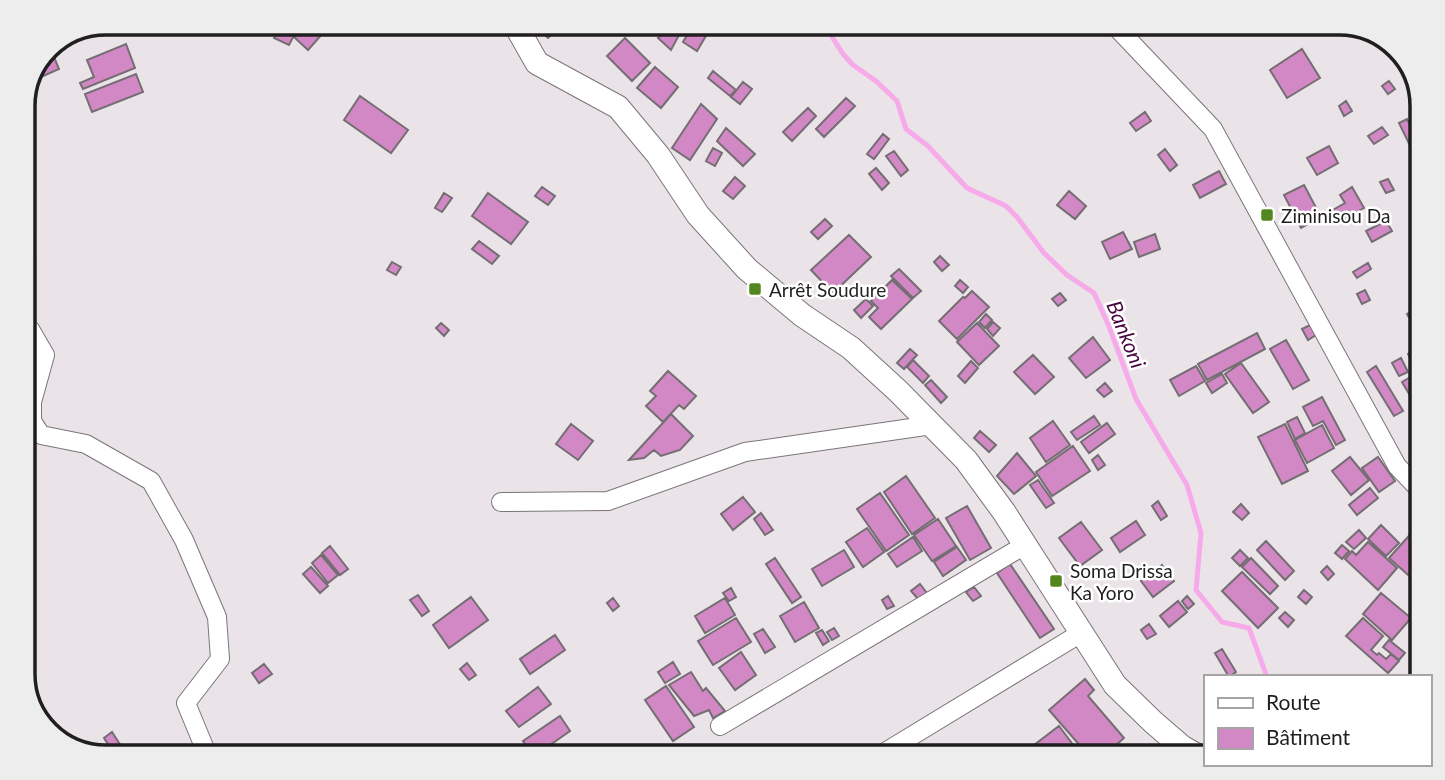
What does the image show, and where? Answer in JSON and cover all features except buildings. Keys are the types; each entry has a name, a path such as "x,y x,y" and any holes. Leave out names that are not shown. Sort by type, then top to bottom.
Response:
{"street":[{"path":"521,35 537,63 618,107 658,155 698,215 747,270 802,315 851,348 966,460 1004,512 1115,685 1175,745"},
{"path":"1124,35 1213,129 1397,466 1410,480"},
{"path":"35,338 45,355 35,391"},
{"path":"501,502 608,501 745,452 932,425"},
{"path":"35,426 41,435 86,444 150,481 184,540 217,617 220,659 186,703 203,745"},
{"path":"720,726 1025,545"},
{"path":"897,745 1081,633"}],"waterway":[{"name":"Bankoni","path":"831,35 853,65 876,81 897,101 906,129 928,146 967,188 1006,206 1044,253 1067,275 1094,293 1136,399 1187,485 1201,533 1196,590 1222,622 1249,628 1266,675"}],"place":[{"name":"Ziminisou Da","path":"1267,215"},
{"name":"Arrêt Soudure","path":"755,289"},
{"name":"Soma Drissa Ka Yoro","path":"1056,581"}]}
